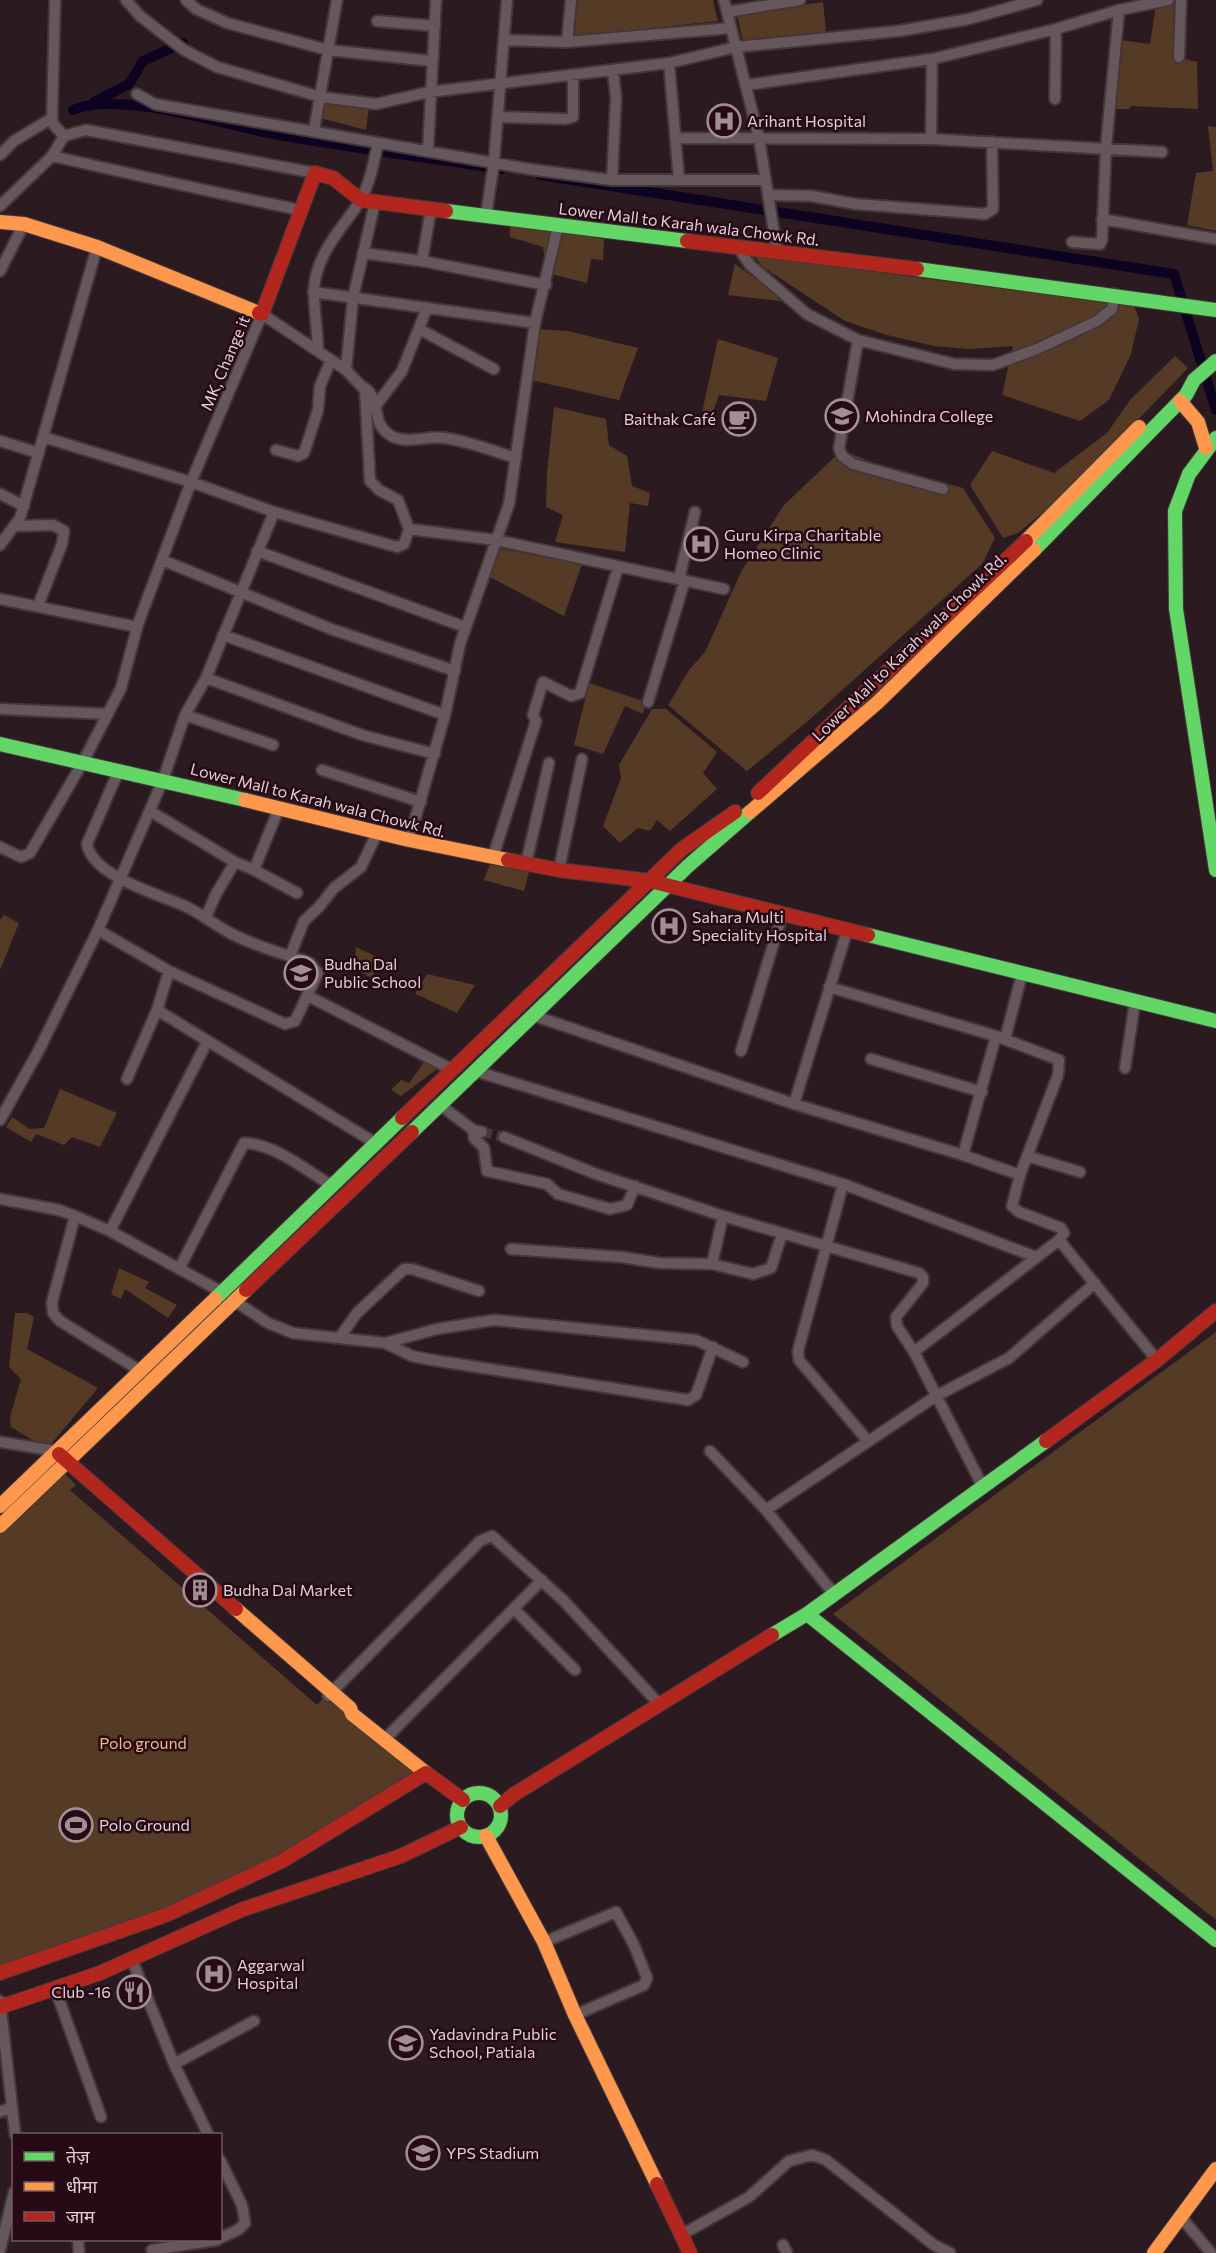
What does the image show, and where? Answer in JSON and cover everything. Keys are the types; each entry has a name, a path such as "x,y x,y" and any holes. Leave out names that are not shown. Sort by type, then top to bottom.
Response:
{"main road":[{"path":"0,222 24,224 97,246 262,314 315,173 333,178 368,201"},
{"name":"Lower Mall to Karah wala Chowk Rd.","path":"368,201 1115,294 1216,310"},
{"name":"Lower Mall to Karah wala Chowk Rd.","path":"0,744 163,780 377,833 664,890 1077,509 1180,401 1195,379 1214,363"},
{"path":"0,1526 56,1460 139,1370 484,1040 640,884 682,849 745,805 848,721 973,589 1041,526 1180,386 1195,379"},
{"path":"1180,401 1197,420 1212,443 1189,474 1175,511 1176,609 1216,870"},
{"path":"664,890 780,922 846,934"},
{"path":"664,890 1135,1006 1216,1030"},
{"path":"0,1506 56,1460 233,1300 535,1016 664,890"},
{"path":"1135,1006 1216,1021"},
{"path":"484,1040 497,1051"},
{"path":"500,1806 513,1795 807,1614 1157,1360 1216,1311"},
{"path":"56,1460 329,1695 463,1800"},
{"path":"807,1614 1216,1940"},
{"path":"0,1973 166,1915 272,1866 426,1773"},
{"path":"483,1793 490,1795 500,1806 501,1820 498,1827 486,1836 472,1835 461,1827 457,1813 463,1800 468,1796 483,1793"},
{"path":"1,2005 56,1991 132,1960 211,1922 362,1871 437,1841 461,1827"},
{"path":"486,1836 544,1942 575,2015 690,2253"},
{"path":"1154,2253 1216,2169"}],"street":[{"path":"0,206 52,156 57,127 55,0"},
{"path":"126,0 140,16 192,54 217,67 321,97 376,104 429,92 613,72 669,63 736,46 899,31 969,19 1037,0"},
{"path":"186,0 195,9 227,23 328,50 432,61"},
{"path":"314,130 337,0"},
{"path":"428,150 429,92 436,0"},
{"path":"486,216 493,171 507,0"},
{"path":"567,42 571,0"},
{"path":"724,0 759,138 777,251"},
{"path":"727,12 800,0"},
{"path":"746,85 932,59 1056,30 1119,10 1168,0"},
{"path":"1179,57 1180,0"},
{"path":"1072,242 1093,245 1102,242 1106,147 1119,10"},
{"path":"377,21 435,26"},
{"path":"504,40 579,43 732,28"},
{"path":"1055,99 1056,30"},
{"path":"931,139 932,59"},
{"path":"669,63 679,180"},
{"path":"612,180 616,97 613,72"},
{"path":"498,117 565,119 573,117 573,76"},
{"path":"136,94 155,104 314,130 377,146 428,150 493,171 612,180 766,180"},
{"path":"0,155 14,141 57,127 86,130 315,173"},
{"path":"677,138 931,139 1106,147 1162,152"},
{"path":"769,201 812,196 855,204 986,214 993,210 992,142"},
{"path":"346,370 353,298 363,253 377,146"},
{"path":"52,156 300,210"},
{"path":"318,351 318,317 313,292 317,272 337,230 368,201"},
{"path":"422,261 431,209"},
{"path":"1102,219 1216,239"},
{"path":"0,271 24,224"},
{"path":"409,840 435,754 465,627 509,504 535,323 546,285 558,226"},
{"path":"0,545 16,526 24,506 97,246"},
{"path":"737,246 750,265 794,305 858,340 954,364 993,365 1037,349 1097,321 1112,309 1115,294"},
{"path":"363,253 422,261 546,285"},
{"path":"313,292 535,323"},
{"path":"376,404 402,371 427,308"},
{"name":"MK, Change it","path":"0,847 21,857 30,853 83,762 121,688 137,627 162,560 262,314 346,370 371,394 381,425 393,437 404,440 445,438 516,458"},
{"path":"419,328 494,369"},
{"path":"858,340 839,448 842,456 853,464 943,489"},
{"path":"276,450 298,456 304,453 318,410 320,386 331,360"},
{"path":"43,437 192,482 274,512 397,548 404,544 410,530 398,500 379,490 370,481 365,390"},
{"path":"0,441 39,453"},
{"path":"0,494 24,506"},
{"path":"0,1120 39,1050 98,930 163,780 185,715 206,678 274,512"},
{"path":"648,702 682,580 694,512"},
{"path":"16,526 53,525 64,531 62,544 38,606"},
{"path":"410,530 496,540 724,589"},
{"path":"257,550 465,627"},
{"path":"162,560 331,629 455,671"},
{"path":"492,857 536,721 533,715 543,682 571,696 580,693 618,567"},
{"path":"0,599 137,627"},
{"path":"223,635 445,715"},
{"path":"206,678 362,735 435,754"},
{"path":"0,709 108,714"},
{"path":"185,715 273,745"},
{"path":"559,870 582,759"},
{"path":"526,864 549,763"},
{"path":"98,930 170,971 285,1024 295,1021 318,973 317,968 310,963 232,934 206,917 120,879 96,861 88,852 87,844 119,770"},
{"path":"322,770 421,802"},
{"path":"254,870 279,808"},
{"path":"150,811 235,862 297,894"},
{"path":"290,956 304,921 320,907 334,888 361,867 377,833"},
{"path":"206,917 216,894 235,862"},
{"path":"741,1051 780,922"},
{"path":"794,1104 846,934"},
{"path":"127,1079 157,1010 170,971"},
{"path":"963,1155 1021,978"},
{"path":"829,987 1000,1037 1059,1060 1058,1075 1020,1175 1012,1206 1019,1212 1061,1228 1064,1233 1059,1240 914,1352"},
{"path":"308,996 453,1070"},
{"path":"1125,1068 1135,1006"},
{"path":"157,1010 376,1144"},
{"path":"535,1016 794,1104 963,1155 1020,1175"},
{"path":"110,1231 207,1042"},
{"path":"871,1059 982,1092"},
{"path":"475,1071 843,1184 1036,1257"},
{"path":"439,1104 478,1131 474,1138 484,1148 487,1171 547,1184 558,1194 610,1209 627,1205 635,1186"},
{"path":"504,1137 723,1216 919,1273 923,1277 923,1283 896,1317 897,1326 914,1352 983,1486"},
{"path":"179,1269 244,1143 255,1143 274,1151 332,1186"},
{"path":"1028,1156 1080,1172"},
{"path":"843,1184 798,1351 799,1360 868,1441"},
{"path":"0,1200 48,1207 75,1216 110,1231 220,1292"},
{"path":"75,1216 52,1302 52,1313 60,1321 139,1370"},
{"path":"712,1264 723,1216"},
{"path":"511,1249 660,1263 712,1264 753,1274 762,1273 771,1268 782,1234"},
{"path":"1059,1240 1157,1360"},
{"path":"340,1337 357,1313 404,1269 412,1269 479,1291"},
{"path":"766,1510 936,1396 1010,1358 1095,1283"},
{"path":"233,1300 278,1328 293,1333 385,1343 412,1356 432,1360 688,1400 696,1395 713,1347"},
{"path":"385,1343 437,1329 494,1320 696,1340 743,1362"},
{"path":"0,1442 36,1446 56,1460"},
{"path":"710,1451 766,1510 834,1594"},
{"path":"329,1695 486,1537 496,1538 563,1600 659,1704"},
{"path":"385,1739 542,1580"},
{"path":"514,1609 575,1670"},
{"path":"544,1942 616,1912 641,1960 647,1978 644,1985 575,2015"},
{"path":"132,1960 174,2064 208,2133"},
{"path":"56,1991 101,2117"},
{"path":"1,2005 15,2133"},
{"path":"174,2064 254,2021"},
{"path":"0,2112 12,2107"},
{"path":"681,2235 749,2197 789,2162 812,2155 826,2160 934,2245 950,2253"},
{"path":"222,2164 245,2215 245,2223 238,2230 222,2238"},
{"path":"0,2250 12,2200"},
{"path":"1180,2217 1211,2253"},
{"path":"151,2247 202,2241"}],"green space":[{"path":"577,0 713,0 718,21 575,36"},
{"path":"1178,1 1177,57 1197,62 1198,109 1131,106 1129,109 1115,109 1120,40 1150,44 1156,5"},
{"path":"823,2 826,32 743,42 737,14"},
{"path":"324,100 369,107 366,130 320,118"},
{"path":"1208,126 1216,127 1216,231 1187,225 1196,173 1213,171"},
{"path":"510,224 604,239 603,260 591,259 587,283 547,273 543,247 510,237"},
{"path":"754,256 1134,306 1139,319 1131,354 1109,400 1080,421 1002,395 1013,346 969,349 934,346 887,335 845,321 763,267"},
{"path":"735,264 788,302 728,295"},
{"path":"534,329 568,331 638,348 619,400 531,380"},
{"path":"718,339 778,358 766,401 719,395 709,422 700,422"},
{"path":"1175,356 1188,368 1068,492 1018,533 1003,538 970,485 992,451 1054,473 1107,433 1130,400"},
{"path":"554,407 606,419 609,445 627,456 632,486 650,493 648,506 630,503 625,552 555,542 563,515 546,507"},
{"path":"842,450 888,469 963,488 995,538 982,564 808,721 747,771 668,705 689,670 705,652 742,570 784,505"},
{"path":"496,548 582,564 564,616 486,575"},
{"path":"589,683 646,702 643,714 625,706 603,754 574,745"},
{"path":"652,709 666,709 717,752 703,773 717,789 670,831 657,820 650,831 638,828 620,843 603,826 621,778 619,765"},
{"path":"490,864 529,872 524,891 484,880"},
{"path":"4,915 19,923 0,970 0,920"},
{"path":"356,947 379,958 372,978 355,969"},
{"path":"427,974 475,985 457,1013 415,994"},
{"path":"424,1062 437,1069 401,1096 391,1090 401,1080 409,1083"},
{"path":"60,1089 117,1113 100,1147 72,1137 64,1145 36,1134 31,1142 6,1127 12,1117 30,1129 44,1128"},
{"path":"119,1268 149,1282 145,1288 177,1305 168,1318 125,1289 121,1299 111,1294"},
{"path":"15,1313 27,1313 34,1317 27,1349 98,1388 47,1449 11,1427 10,1417 21,1379 9,1367"},
{"path":"1216,1332 1216,1920 833,1614"},
{"name":"Polo ground","path":"53,1462 76,1485 70,1490 317,1705 332,1690 423,1769 282,1861 0,1973 0,1517"}],"waterway":[{"path":"94,102 129,84 143,61 183,43"},
{"path":"73,110 93,105 118,104 145,107 279,135 501,169"},
{"path":"540,175 1174,274 1216,410"}],"tunnel":[{"path":"482,1132 504,1137"}],"traffic: fast":[{"path":"446,211 687,241"},
{"path":"917,269 1216,310"},
{"path":"1034,550 1186,395 1194,380 1216,361"},
{"path":"1216,438 1189,474 1175,511 1176,609 1216,870"},
{"path":"0,744 245,800"},
{"path":"412,1132 688,866 750,812"},
{"path":"868,935 1216,1021"},
{"path":"215,1299 402,1118"},
{"path":"772,1635 807,1614 1046,1441"},
{"path":"807,1614 1216,1940"},
{"path":"479,1793 494,1800 501,1815 494,1830 479,1837 464,1830 457,1815 464,1800 479,1793"}],"traffic: slow":[{"path":"0,222 24,224 97,247 259,313"},
{"path":"1180,401 1198,422 1206,448"},
{"path":"1026,541 1139,427"},
{"path":"750,812 877,703 1034,550"},
{"path":"245,800 409,840 508,860"},
{"path":"0,1526 246,1290"},
{"path":"0,1506 215,1299"},
{"path":"236,1609 350,1708 352,1714 426,1773"},
{"path":"486,1836 544,1942 575,2015 657,2184"},
{"path":"1154,2253 1216,2169"}],"traffic: jam":[{"path":"259,313 262,314 315,173 333,178 361,200 446,211"},
{"path":"687,241 917,269"},
{"path":"758,793 1026,541"},
{"path":"402,1118 682,849 735,812"},
{"path":"508,860 559,870 650,881 868,935"},
{"path":"246,1290 412,1132"},
{"path":"1046,1441 1157,1360 1216,1311"},
{"path":"59,1454 236,1609"},
{"path":"500,1806 513,1795 772,1635"},
{"path":"0,1973 166,1915 282,1861 426,1773 463,1800"},
{"path":"0,2007 100,1973 241,1910 401,1856 461,1827"},
{"path":"657,2184 690,2253"}],"place":[{"name":"Arihant Hospital","path":"724,121"},
{"name":"Mohindra College","path":"842,416"},
{"name":"Baithak Café","path":"739,419"},
{"name":"Guru Kirpa Charitable Homeo Clinic","path":"701,544"},
{"name":"Sahara Multi Speciality Hospital","path":"669,926"},
{"name":"Budha Dal Public School","path":"301,973"},
{"name":"Budha Dal Market","path":"200,1590"},
{"name":"Polo Ground","path":"76,1825"},
{"name":"Aggarwal Hospital","path":"214,1974"},
{"name":"Club -16","path":"134,1992"},
{"name":"Yadavindra Public School, Patiala","path":"406,2043"},
{"name":"YPS Stadium","path":"423,2153"}]}
